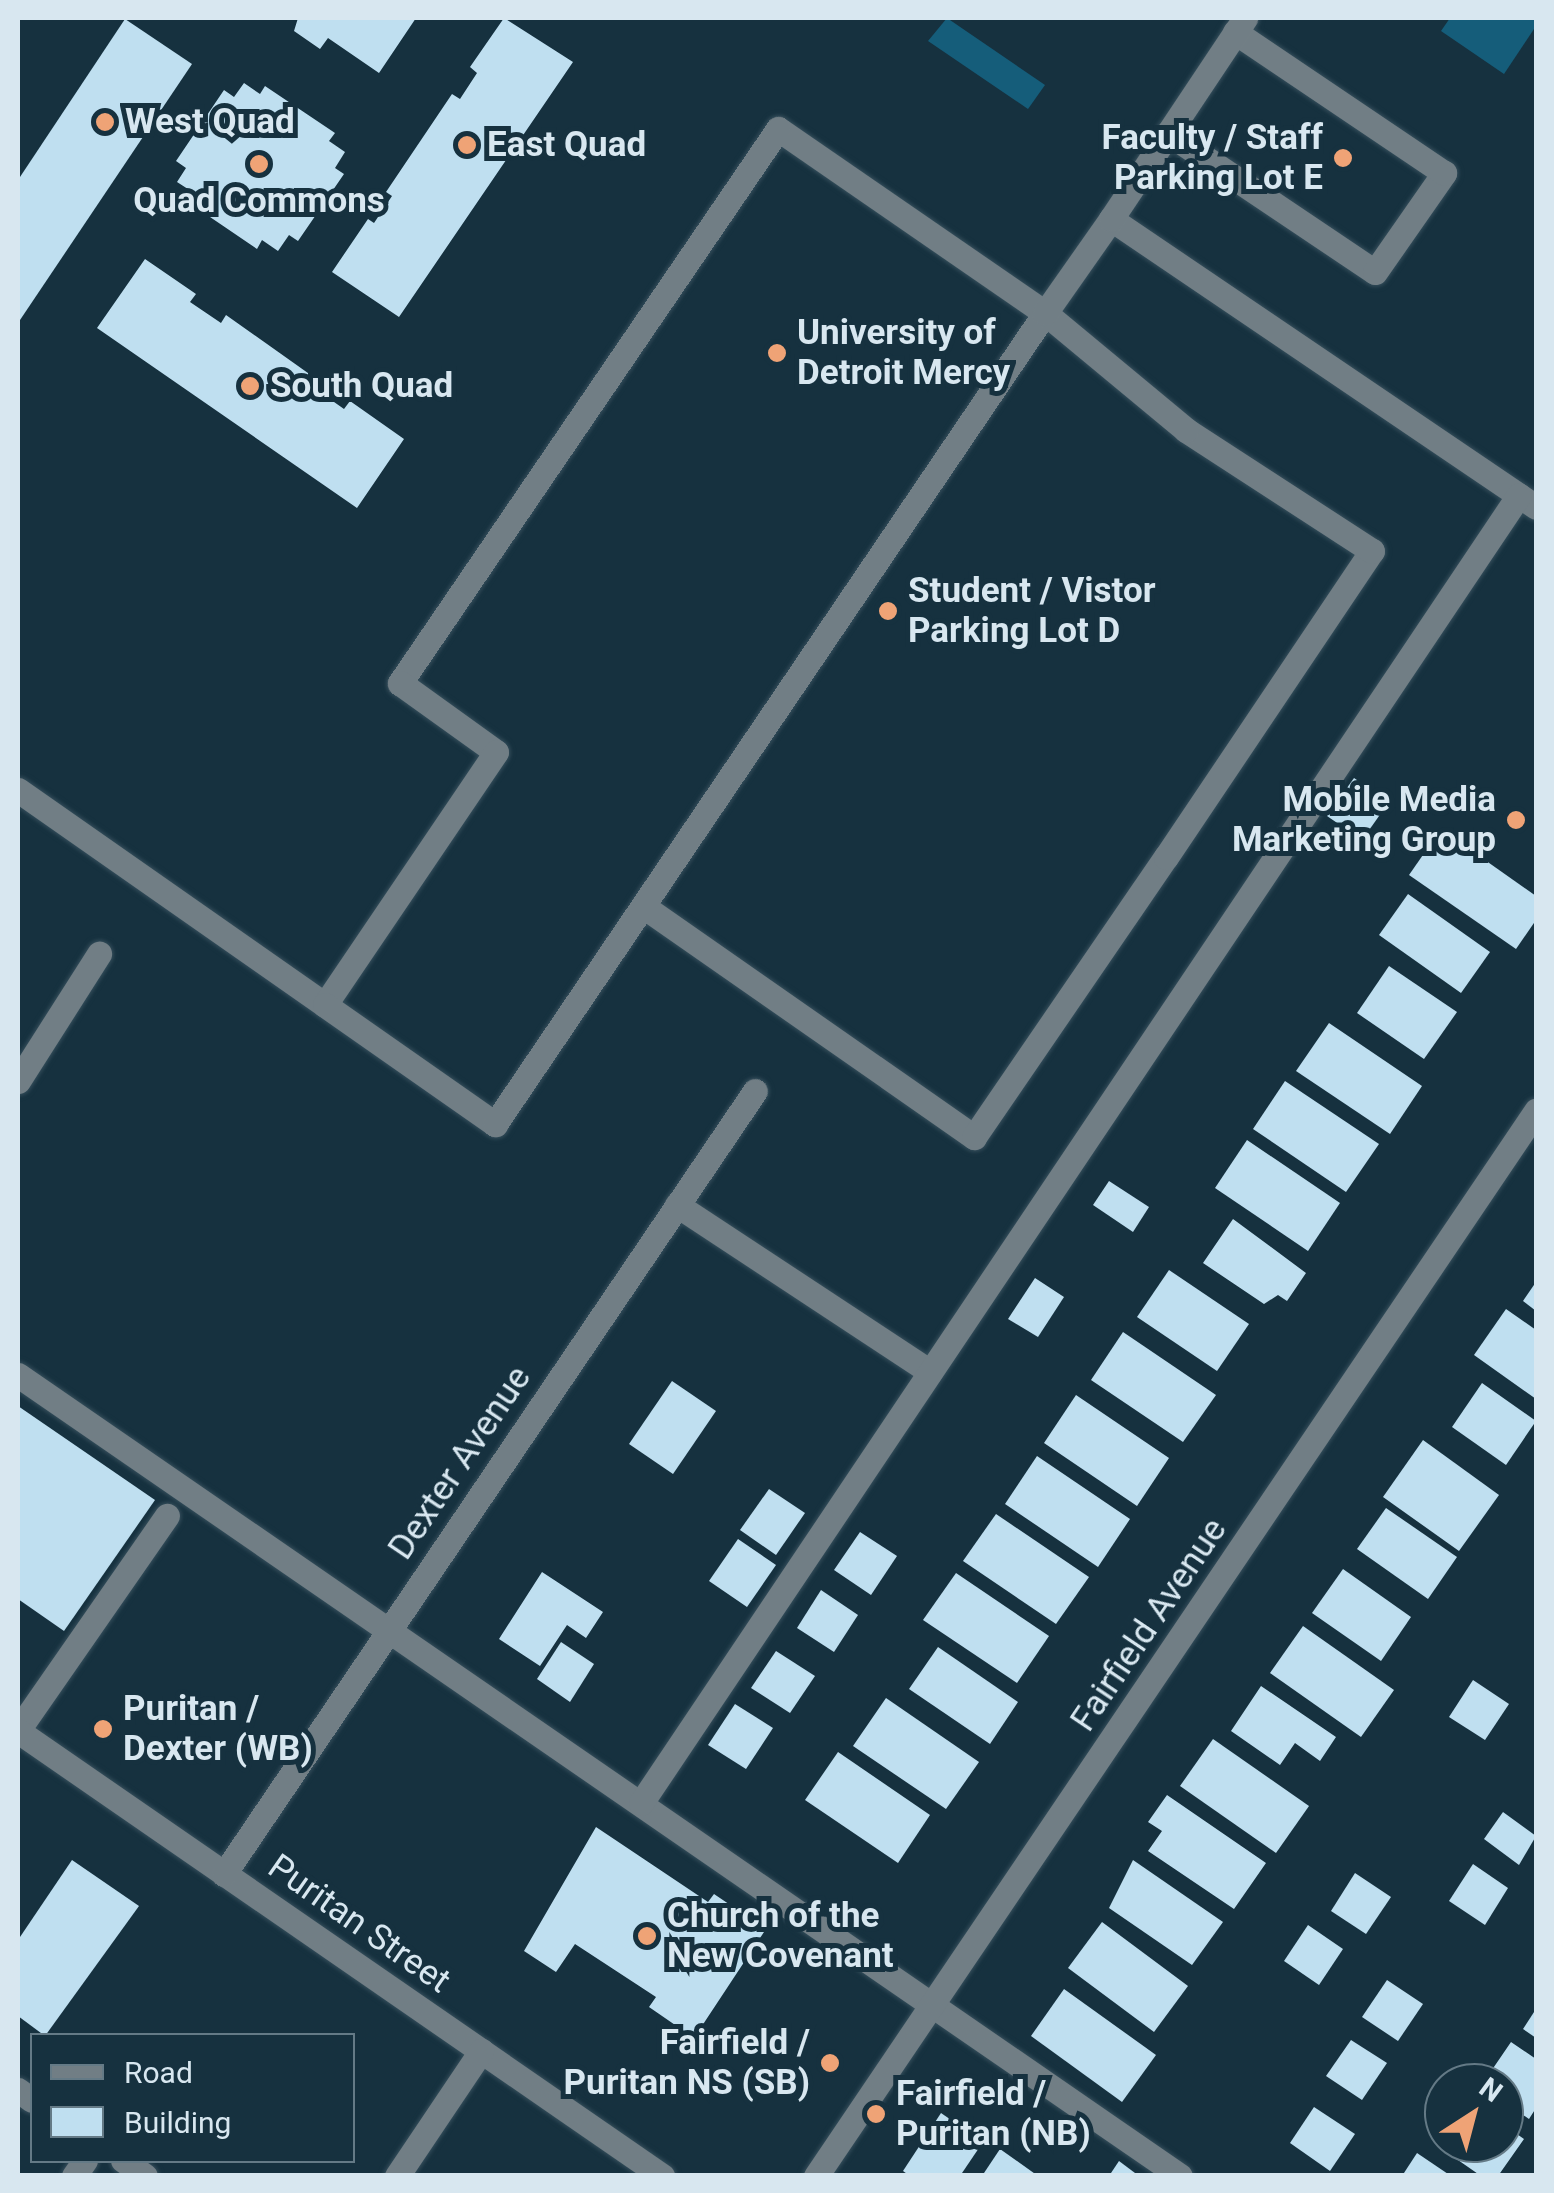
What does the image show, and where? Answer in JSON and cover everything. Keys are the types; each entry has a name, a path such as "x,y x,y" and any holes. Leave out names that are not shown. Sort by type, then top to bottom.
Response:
{"street":[{"path":"18,790 496,1124 1240,25 1444,172 1375,272 1168,133"},
{"path":"325,1006 496,752 400,683 778,129 1046,313 1186,430 1372,551 974,1137 643,906"},
{"path":"641,1803 930,1372 1528,501 1111,219"},
{"path":"18,1081 98,954"},
{"name":"Dexter Avenue","path":"224,1874 754,1091"},
{"name":"Fairfield Avenue","path":"816,2176 1536,1112"},
{"path":"677,1205 930,1372"},
{"path":"18,1375 1180,2176"},
{"path":"18,1762 22,1734 167,1516"},
{"name":"Puritan Street","path":"22,1734 662,2176"},
{"path":"397,2176 481,2051"}],"shaded area":[{"path":"947,18 1045,85 1028,109 928,41"},
{"path":"1450,18 1536,18 1536,26 1504,74 1441,31"}],"building":[{"path":"298,18 416,18 379,73 328,38 320,49 294,31"},
{"name":"East Quad","path":"504,18 573,62 399,317 332,272 368,219 374,223 392,196 386,192 452,94 460,99 477,73 470,67"},
{"name":"West Quad","path":"125,19 192,64 18,323 18,180"},
{"name":"Quad Commons","path":"244,83 260,94 265,86 335,133 329,141 345,152 335,168 344,174 298,241 289,235 278,251 262,240 257,249 185,200 191,191 177,182 186,168 176,161 224,90 234,97"},
{"name":"South Quad","path":"145,259 196,294 190,302 221,323 226,315 322,383 317,390 344,409 350,401 404,439 357,508 97,328"},
{"path":"1354,778 1389,802 1362,840 1327,816"},
{"path":"1441,829 1536,896 1536,920 1516,949 1409,875"},
{"path":"1408,894 1490,952 1461,993 1379,935"},
{"path":"1389,966 1457,1012 1424,1059 1357,1013"},
{"path":"1329,1023 1422,1086 1390,1134 1296,1071"},
{"path":"1285,1081 1379,1144 1346,1192 1253,1129"},
{"path":"1247,1140 1340,1203 1308,1251 1215,1188"},
{"path":"1109,1181 1149,1207 1133,1232 1093,1205"},
{"path":"1233,1219 1306,1273 1287,1301 1278,1295 1264,1304 1203,1263"},
{"path":"1169,1270 1249,1324 1217,1371 1137,1317"},
{"path":"1035,1278 1064,1297 1038,1337 1008,1319"},
{"path":"1536,1282 1536,1311 1523,1301"},
{"path":"1506,1309 1536,1330 1536,1399 1474,1355"},
{"path":"1123,1332 1216,1395 1183,1442 1091,1380"},
{"path":"672,1381 716,1411 673,1474 629,1444"},
{"path":"1482,1383 1536,1421 1506,1465 1452,1427"},
{"path":"1076,1395 1169,1458 1137,1506 1044,1443"},
{"path":"18,1406 155,1500 64,1631 18,1599"},
{"path":"1423,1440 1499,1495 1459,1551 1383,1497"},
{"path":"1037,1456 1130,1519 1098,1567 1005,1504"},
{"path":"769,1489 805,1513 776,1555 740,1530"},
{"path":"1386,1508 1457,1557 1428,1599 1357,1549"},
{"path":"996,1514 1089,1577 1056,1624 963,1561"},
{"path":"860,1532 897,1556 871,1595 834,1570"},
{"path":"738,1539 776,1565 747,1607 709,1581"},
{"path":"1343,1569 1411,1617 1381,1661 1312,1613"},
{"path":"542,1572 603,1612 586,1638 567,1625 540,1666 499,1639"},
{"path":"956,1573 1049,1636 1017,1683 923,1620"},
{"path":"821,1590 858,1615 834,1652 797,1628"},
{"path":"1303,1626 1394,1690 1361,1737 1270,1673"},
{"path":"561,1642 594,1664 570,1702 537,1679"},
{"path":"938,1647 1018,1702 990,1744 909,1689"},
{"path":"776,1651 815,1676 790,1713 751,1688"},
{"path":"1473,1680 1509,1704 1485,1740 1449,1717"},
{"path":"1261,1686 1336,1737 1320,1761 1295,1743 1280,1765 1231,1731"},
{"path":"886,1698 979,1762 946,1809 853,1746"},
{"path":"735,1704 773,1728 746,1769 708,1745"},
{"path":"1213,1739 1309,1806 1276,1853 1180,1786"},
{"path":"838,1752 930,1815 898,1863 805,1800"},
{"path":"1167,1795 1266,1863 1234,1909 1148,1851 1162,1831 1148,1822"},
{"path":"1503,1812 1536,1836 1519,1865 1484,1839"},
{"name":"Church of the New Covenant","path":"596,1827 708,1902 714,1894 766,1929 694,2038 649,2007 656,1997 575,1944 556,1972 524,1951"},
{"path":"72,1860 139,1906 47,2033 41,2033 18,2016 18,1940"},
{"path":"1133,1860 1223,1922 1192,1965 1109,1908"},
{"path":"1473,1864 1508,1888 1485,1925 1449,1901"},
{"path":"1355,1873 1391,1897 1366,1934 1331,1911"},
{"path":"1102,1922 1188,1986 1154,2032 1068,1968"},
{"path":"1308,1925 1343,1949 1319,1985 1284,1961"},
{"path":"1387,1980 1423,2004 1398,2041 1362,2017"},
{"path":"1064,1989 1156,2055 1122,2102 1031,2036"},
{"path":"1536,2009 1536,2038 1523,2029"},
{"path":"1351,2040 1387,2063 1362,2100 1326,2076"},
{"path":"1511,2042 1536,2059 1536,2108 1529,2119 1524,2116 1524,2063 1497,2063"},
{"path":"1314,2107 1355,2134 1330,2171 1290,2143"},
{"path":"941,2113 983,2142 960,2176 910,2176 903,2171"},
{"path":"1000,2149 1038,2176 982,2176"},
{"path":"1417,2153 1424,2158 1424,2163 1432,2163 1451,2176 1402,2176"},
{"path":"1119,2161 1139,2176 1109,2176"},
{"path":"1462,2163 1507,2163 1498,2176 1481,2176"}],"place":[{"name":"West Quad","path":"105,122"},
{"name":"East Quad","path":"467,145"},
{"name":"Faculty / Staff Parking Lot E","path":"1343,158"},
{"name":"Quad Commons","path":"259,164"},
{"name":"University of Detroit Mercy","path":"777,353"},
{"name":"South Quad","path":"250,386"},
{"name":"Student / Vistor Parking Lot D","path":"888,611"},
{"name":"Mobile Media Marketing Group","path":"1516,820"},
{"name":"Puritan / Dexter (WB)","path":"103,1729"},
{"name":"Church of the New Covenant","path":"647,1936"},
{"name":"Fairfield / Puritan NS (SB)","path":"830,2063"},
{"name":"Fairfield / Puritan (NB)","path":"876,2114"}]}
